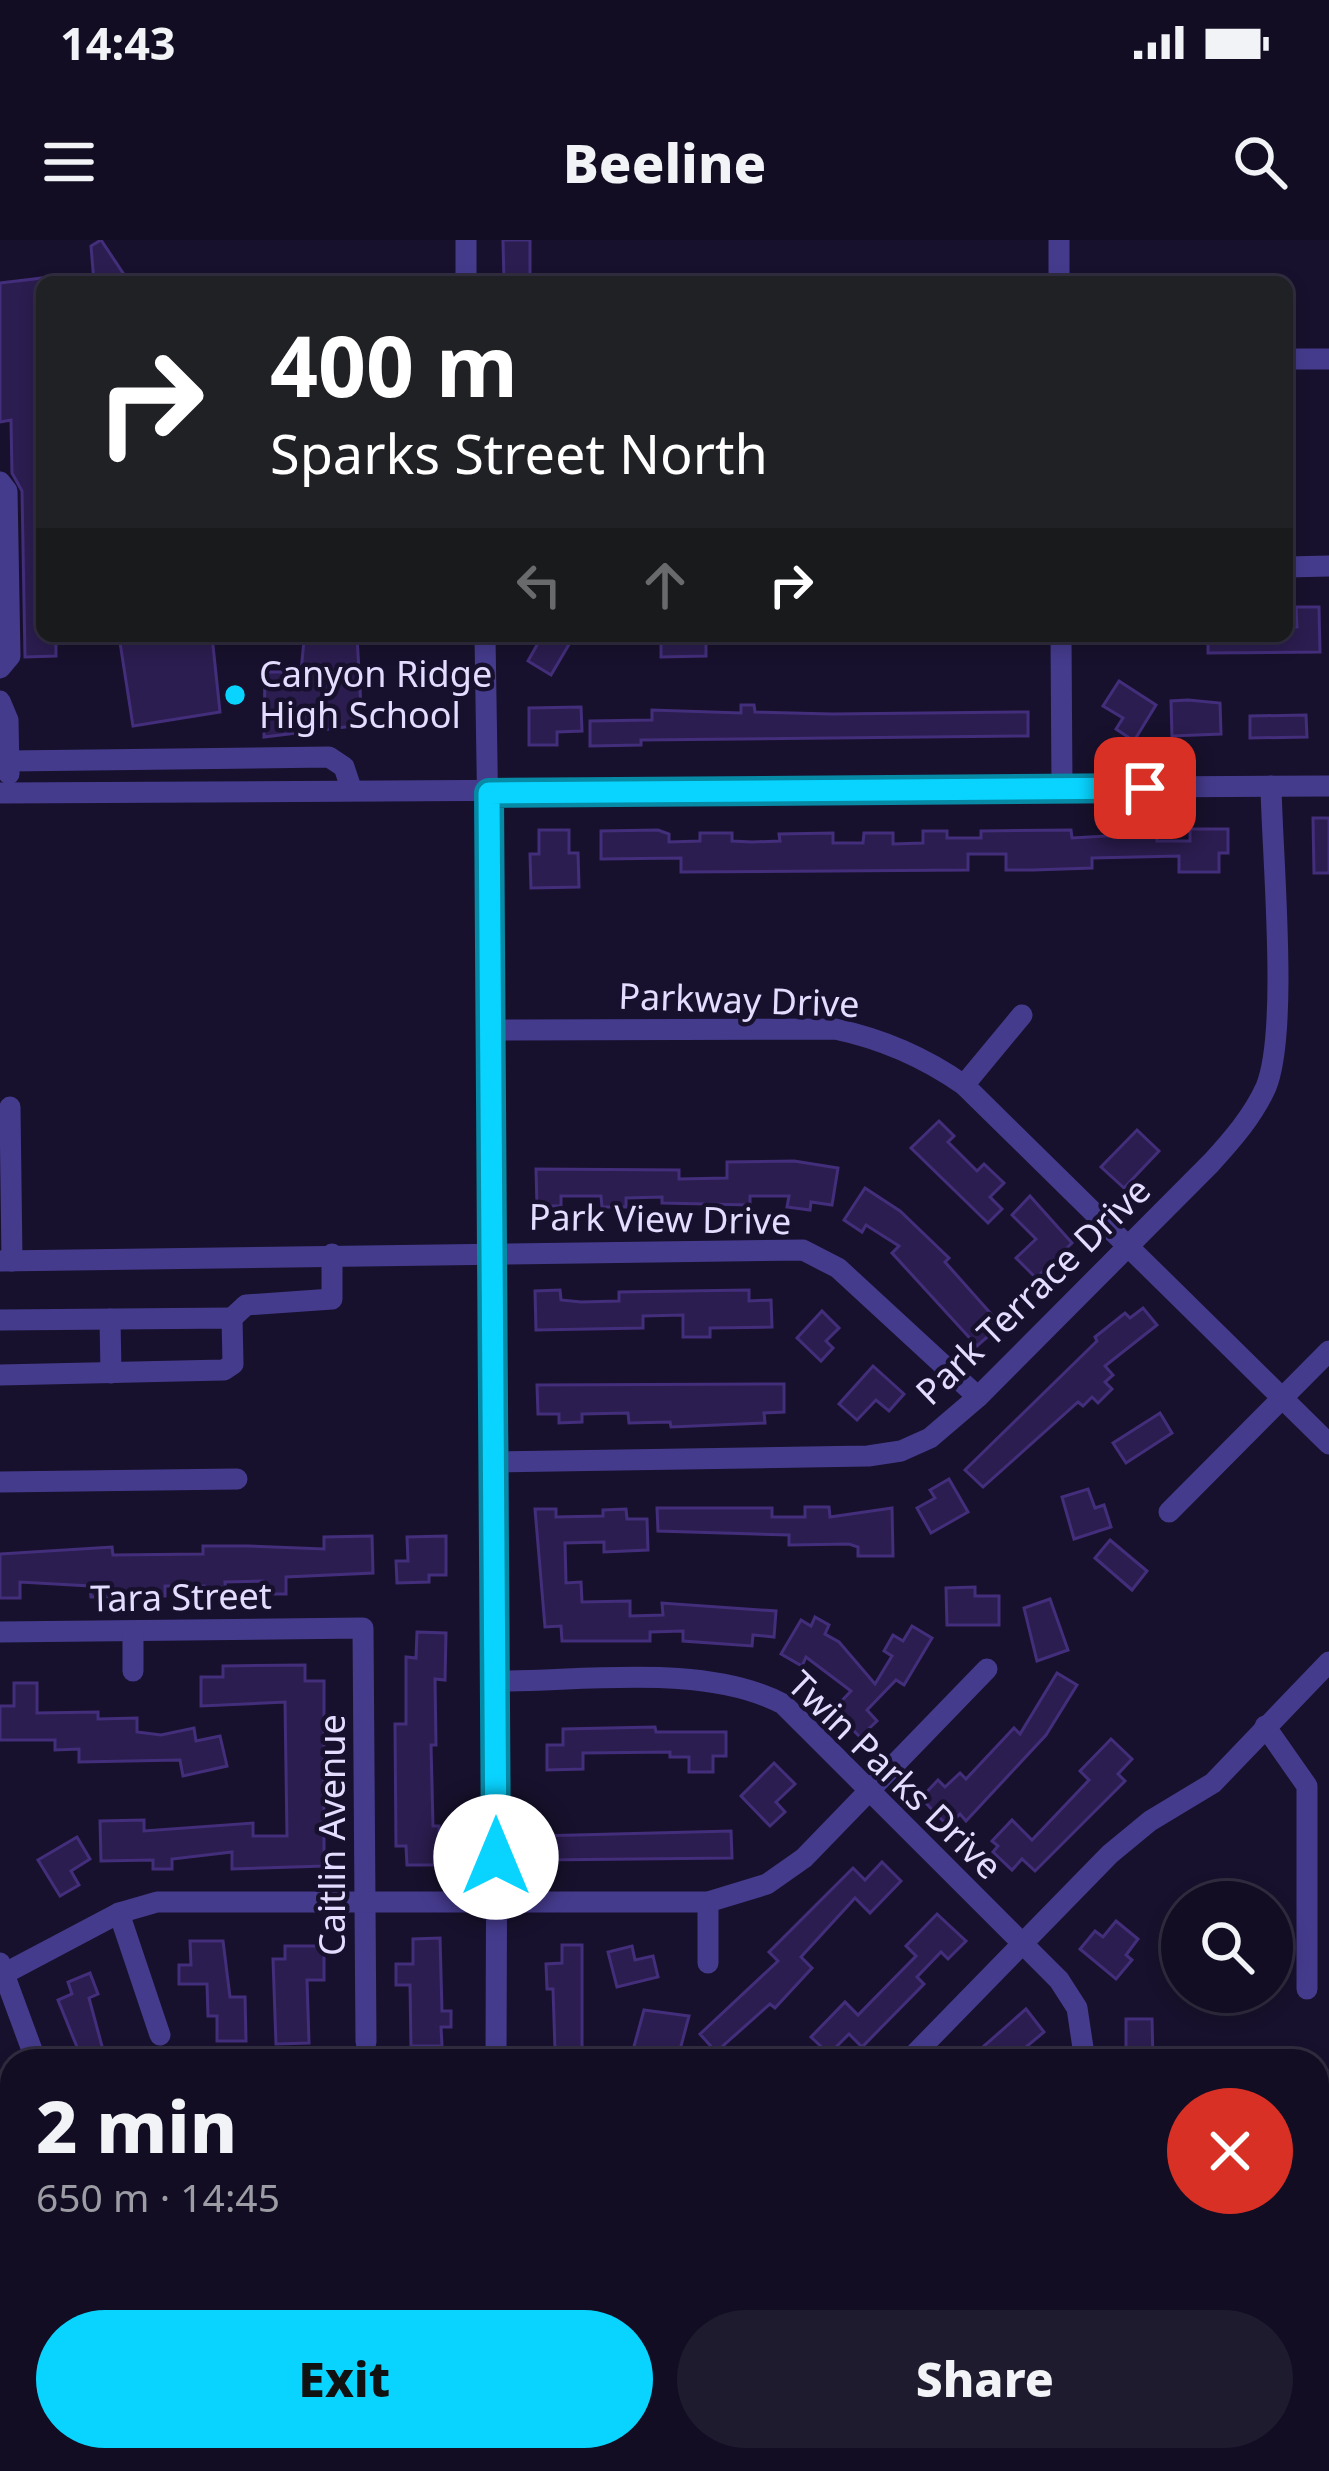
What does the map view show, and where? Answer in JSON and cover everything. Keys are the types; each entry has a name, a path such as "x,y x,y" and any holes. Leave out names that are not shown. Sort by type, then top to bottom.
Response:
{"street":[{"path":"466,240 466,276"},
{"path":"1059,240 1059,276"},
{"path":"1293,359 1329,358"},
{"path":"0,482 7,491 10,656 0,668"},
{"path":"1293,567 1329,566"},
{"path":"484,642 498,1462 496,2049"},
{"path":"1061,642 1061,789"},
{"path":"0,701 8,720 5,793 1329,786"},
{"path":"9,761 329,757 344,767 351,788"},
{"name":"Park Terrace Drive","path":"498,1462 868,1456 901,1451 930,1438 978,1397 1241,1129 1267,1084 1276,1030 1271,786"},
{"path":"964,1085 1022,1015"},
{"name":"Parkway Drive","path":"491,1030 835,1029 877,1038 934,1064 964,1085 1329,1444"},
{"path":"6,1261 10,1107"},
{"name":"Park View Drive","path":"6,1261 494,1250 803,1250 838,1268 978,1397"},
{"path":"0,1375 230,1370 232,1318 246,1304 326,1303 334,1296 332,1254"},
{"path":"0,1320 232,1318"},
{"path":"110,1319 111,1372"},
{"path":"1169,1512 1329,1351"},
{"path":"0,1482 237,1479"},
{"name":"Tara Street","path":"0,1632 363,1628"},
{"name":"Caitlin Avenue","path":"363,1628 366,2042"},
{"path":"133,1631 133,1671"},
{"path":"920,2049 1110,1854 1150,1821 1213,1783 1329,1662"},
{"path":"32,2049 2,1970 119,1913 184,1900 708,1902 740,1895 786,1871 987,1669"},
{"name":"Twin Parks Drive","path":"498,1681 712,1680 751,1687 783,1704 1059,1980 1077,2008 1083,2049"},
{"path":"1265,1726 1307,1786 1307,1988"},
{"path":"708,1902 708,1963"},
{"path":"119,1913 160,2035"}],"building":[{"path":"101,240 125,276 94,276 91,246"},
{"path":"503,240 530,240 530,276 504,276"},
{"path":"36,279 36,642 56,642 56,656 25,657 22,491 12,473 11,420 0,422 0,283"},
{"path":"1296,607 1319,607 1320,652 1208,653 1208,642 1293,642 1293,627 1297,627"},
{"path":"120,642 213,642 220,712 133,726"},
{"path":"304,642 357,642 362,725 264,737 265,672 301,672"},
{"path":"539,642 570,642 551,675 528,661"},
{"path":"661,642 706,642 706,656 661,657"},
{"path":"1119,681 1156,705 1134,741 1116,729 1123,718 1103,706"},
{"path":"1171,701 1220,703 1221,734 1172,736"},
{"path":"741,705 754,705 755,712 832,714 1028,712 1028,736 641,740 641,745 590,746 590,721 652,720 652,710 741,713"},
{"path":"581,707 582,731 557,732 557,745 529,745 529,708"},
{"path":"1306,715 1307,737 1250,738 1250,716"},
{"path":"1313,818 1329,818 1329,873 1314,873"},
{"path":"1190,829 1228,829 1228,853 1219,853 1219,872 1179,872 1179,856 1092,858 1092,868 1033,870 1006,870 1006,854 968,854 968,870 681,872 681,858 601,859 601,831 658,830 669,834 669,842 700,841 700,833 732,833 732,841 752,842 780,841 779,834 833,833 833,843 863,843 864,833 893,833 893,844 923,843 923,831 947,831 947,838 981,838 981,831 1071,830 1072,838 1157,833 1157,841 1190,841"},
{"path":"539,830 569,830 569,853 578,853 579,887 531,888 530,854 539,854"},
{"path":"939,1121 954,1136 948,1142 977,1171 984,1164 1004,1183 990,1197 1002,1209 988,1223 911,1148"},
{"path":"1137,1130 1159,1151 1124,1188 1101,1167"},
{"path":"794,1161 838,1168 832,1205 811,1202 810,1210 787,1207 789,1196 750,1196 750,1205 662,1203 662,1197 626,1198 626,1207 602,1207 601,1196 561,1196 561,1206 537,1206 536,1169 679,1170 679,1179 727,1178 727,1162"},
{"path":"865,1188 900,1211 949,1258 945,1262 1001,1325 977,1346 892,1253 899,1246 866,1225 862,1232 844,1220"},
{"path":"1030,1196 1072,1243 1036,1278 1016,1258 1036,1239 1012,1215"},
{"path":"560,1290 561,1300 581,1302 619,1301 619,1292 749,1290 749,1301 771,1300 772,1327 710,1328 710,1337 683,1337 683,1315 643,1316 643,1328 536,1330 535,1291"},
{"path":"1143,1308 1157,1325 1105,1366 1113,1375 1105,1382 1112,1389 1098,1403 1092,1397 1083,1406 1078,1402 983,1487 965,1470 1097,1341 1095,1337 1125,1313 1130,1318"},
{"path":"822,1311 839,1328 826,1341 833,1348 821,1361 797,1338"},
{"path":"873,1366 904,1394 889,1411 876,1400 857,1420 839,1404"},
{"path":"784,1384 784,1412 764,1413 765,1423 671,1427 670,1422 629,1423 628,1413 582,1414 582,1422 559,1423 559,1414 538,1414 537,1385"},
{"path":"1160,1413 1172,1433 1126,1463 1113,1443"},
{"path":"949,1479 968,1512 931,1533 917,1508 935,1498 930,1490"},
{"path":"1088,1489 1095,1508 1104,1505 1111,1527 1074,1539 1062,1497"},
{"path":"805,1507 829,1507 830,1517 892,1508 893,1556 858,1556 858,1547 849,1544 789,1545 789,1535 658,1531 657,1508 772,1508 772,1517 805,1517"},
{"path":"535,1509 556,1509 556,1517 603,1516 603,1510 626,1509 627,1519 647,1519 648,1550 604,1552 604,1542 565,1543 566,1583 581,1582 582,1602 630,1601 630,1616 663,1615 662,1603 776,1611 774,1637 753,1635 752,1646 683,1641 683,1631 650,1632 650,1641 562,1641 561,1626 545,1627"},
{"path":"372,1536 373,1573 286,1577 286,1594 263,1594 263,1581 225,1582 226,1593 204,1594 204,1586 165,1586 165,1596 91,1597 90,1586 20,1582 20,1598 0,1598 0,1554 112,1547 113,1555 203,1554 203,1546 324,1549 324,1537"},
{"path":"446,1536 446,1575 429,1575 429,1582 397,1583 396,1561 408,1561 407,1537"},
{"path":"1110,1540 1147,1571 1132,1590 1095,1558"},
{"path":"975,1587 975,1596 999,1596 999,1625 947,1625 946,1588"},
{"path":"1050,1599 1068,1650 1037,1661 1024,1608"},
{"path":"815,1617 829,1625 825,1634 839,1642 875,1684 892,1656 884,1651 893,1635 903,1641 912,1626 932,1638 904,1685 896,1680 867,1710 877,1721 860,1737 833,1710 851,1691 806,1657 802,1666 781,1654 801,1620 811,1626"},
{"path":"417,1632 446,1633 445,1680 435,1679 436,1745 431,1745 433,1826 439,1826 440,1865 407,1865 406,1846 396,1846 395,1724 406,1724 406,1657 416,1658"},
{"path":"305,1665 305,1681 324,1681 324,1866 232,1869 232,1852 172,1859 172,1869 153,1869 153,1860 101,1861 100,1821 144,1820 144,1831 253,1823 253,1836 287,1836 285,1702 201,1706 201,1677 223,1677 223,1666"},
{"path":"1057,1673 1077,1685 1046,1735 966,1821 960,1814 948,1826 921,1798 938,1780 945,1787 960,1773 966,1779 1014,1728 1020,1734"},
{"path":"14,1683 37,1683 37,1713 98,1712 98,1719 137,1718 137,1732 161,1735 194,1728 196,1741 220,1736 227,1766 183,1776 180,1760 79,1762 79,1749 55,1750 55,1740 0,1740 0,1706 14,1706"},
{"path":"655,1727 656,1732 726,1732 726,1756 713,1756 713,1772 689,1772 689,1757 670,1757 670,1752 583,1753 583,1769 547,1770 547,1745 563,1745 563,1729"},
{"path":"1111,1739 1132,1759 1118,1774 1125,1781 1035,1871 1022,1859 1012,1870 993,1852 998,1846 992,1841 1012,1820 1032,1840 1089,1780 1080,1771"},
{"path":"774,1763 795,1784 776,1802 785,1812 770,1826 741,1796"},
{"path":"731,1831 732,1858 539,1860 538,1836"},
{"path":"77,1837 90,1859 71,1871 79,1885 60,1896 38,1860"},
{"path":"882,1862 901,1881 870,1913 855,1898 801,1957 812,1968 775,2008 770,2004 719,2049 713,2049 700,2034 778,1961 769,1952 853,1868 865,1880"},
{"path":"937,1914 966,1941 948,1959 941,1952 917,1977 924,1984 862,2047 849,2034 834,2049 824,2049 811,2037 845,2002 858,2015 916,1956 906,1946"},
{"path":"1116,1921 1138,1939 1126,1955 1132,1960 1116,1979 1080,1949 1095,1931 1103,1937"},
{"path":"440,1938 442,2011 451,2011 451,2027 441,2027 442,2046 411,2046 410,1985 396,1985 396,1964 413,1964 413,1939"},
{"path":"190,1941 223,1941 230,1997 245,1997 246,2041 217,2041 217,2016 208,2016 207,1984 179,1984 179,1965 191,1965"},
{"path":"562,1945 582,1945 582,2049 555,2049 553,1989 547,1989 546,1964 562,1963"},
{"path":"285,1946 324,1946 324,1980 307,1980 309,2043 276,2044 273,1959 285,1959"},
{"path":"632,1946 635,1960 653,1956 658,1977 617,1987 608,1952"},
{"path":"90,1973 98,1994 89,1998 103,2049 68,2049 77,2047 58,2000 72,1994 68,1982"},
{"path":"1026,2009 1044,2032 1023,2049 981,2049"},
{"path":"644,2010 689,2016 680,2049 633,2049"},
{"path":"1126,2019 1152,2019 1153,2049 1126,2049"}],"place":[{"name":"Canyon Ridge High School","path":"235,695"}],"route":[{"path":"496,1857 498,1462 489,793 1145,788"}]}
